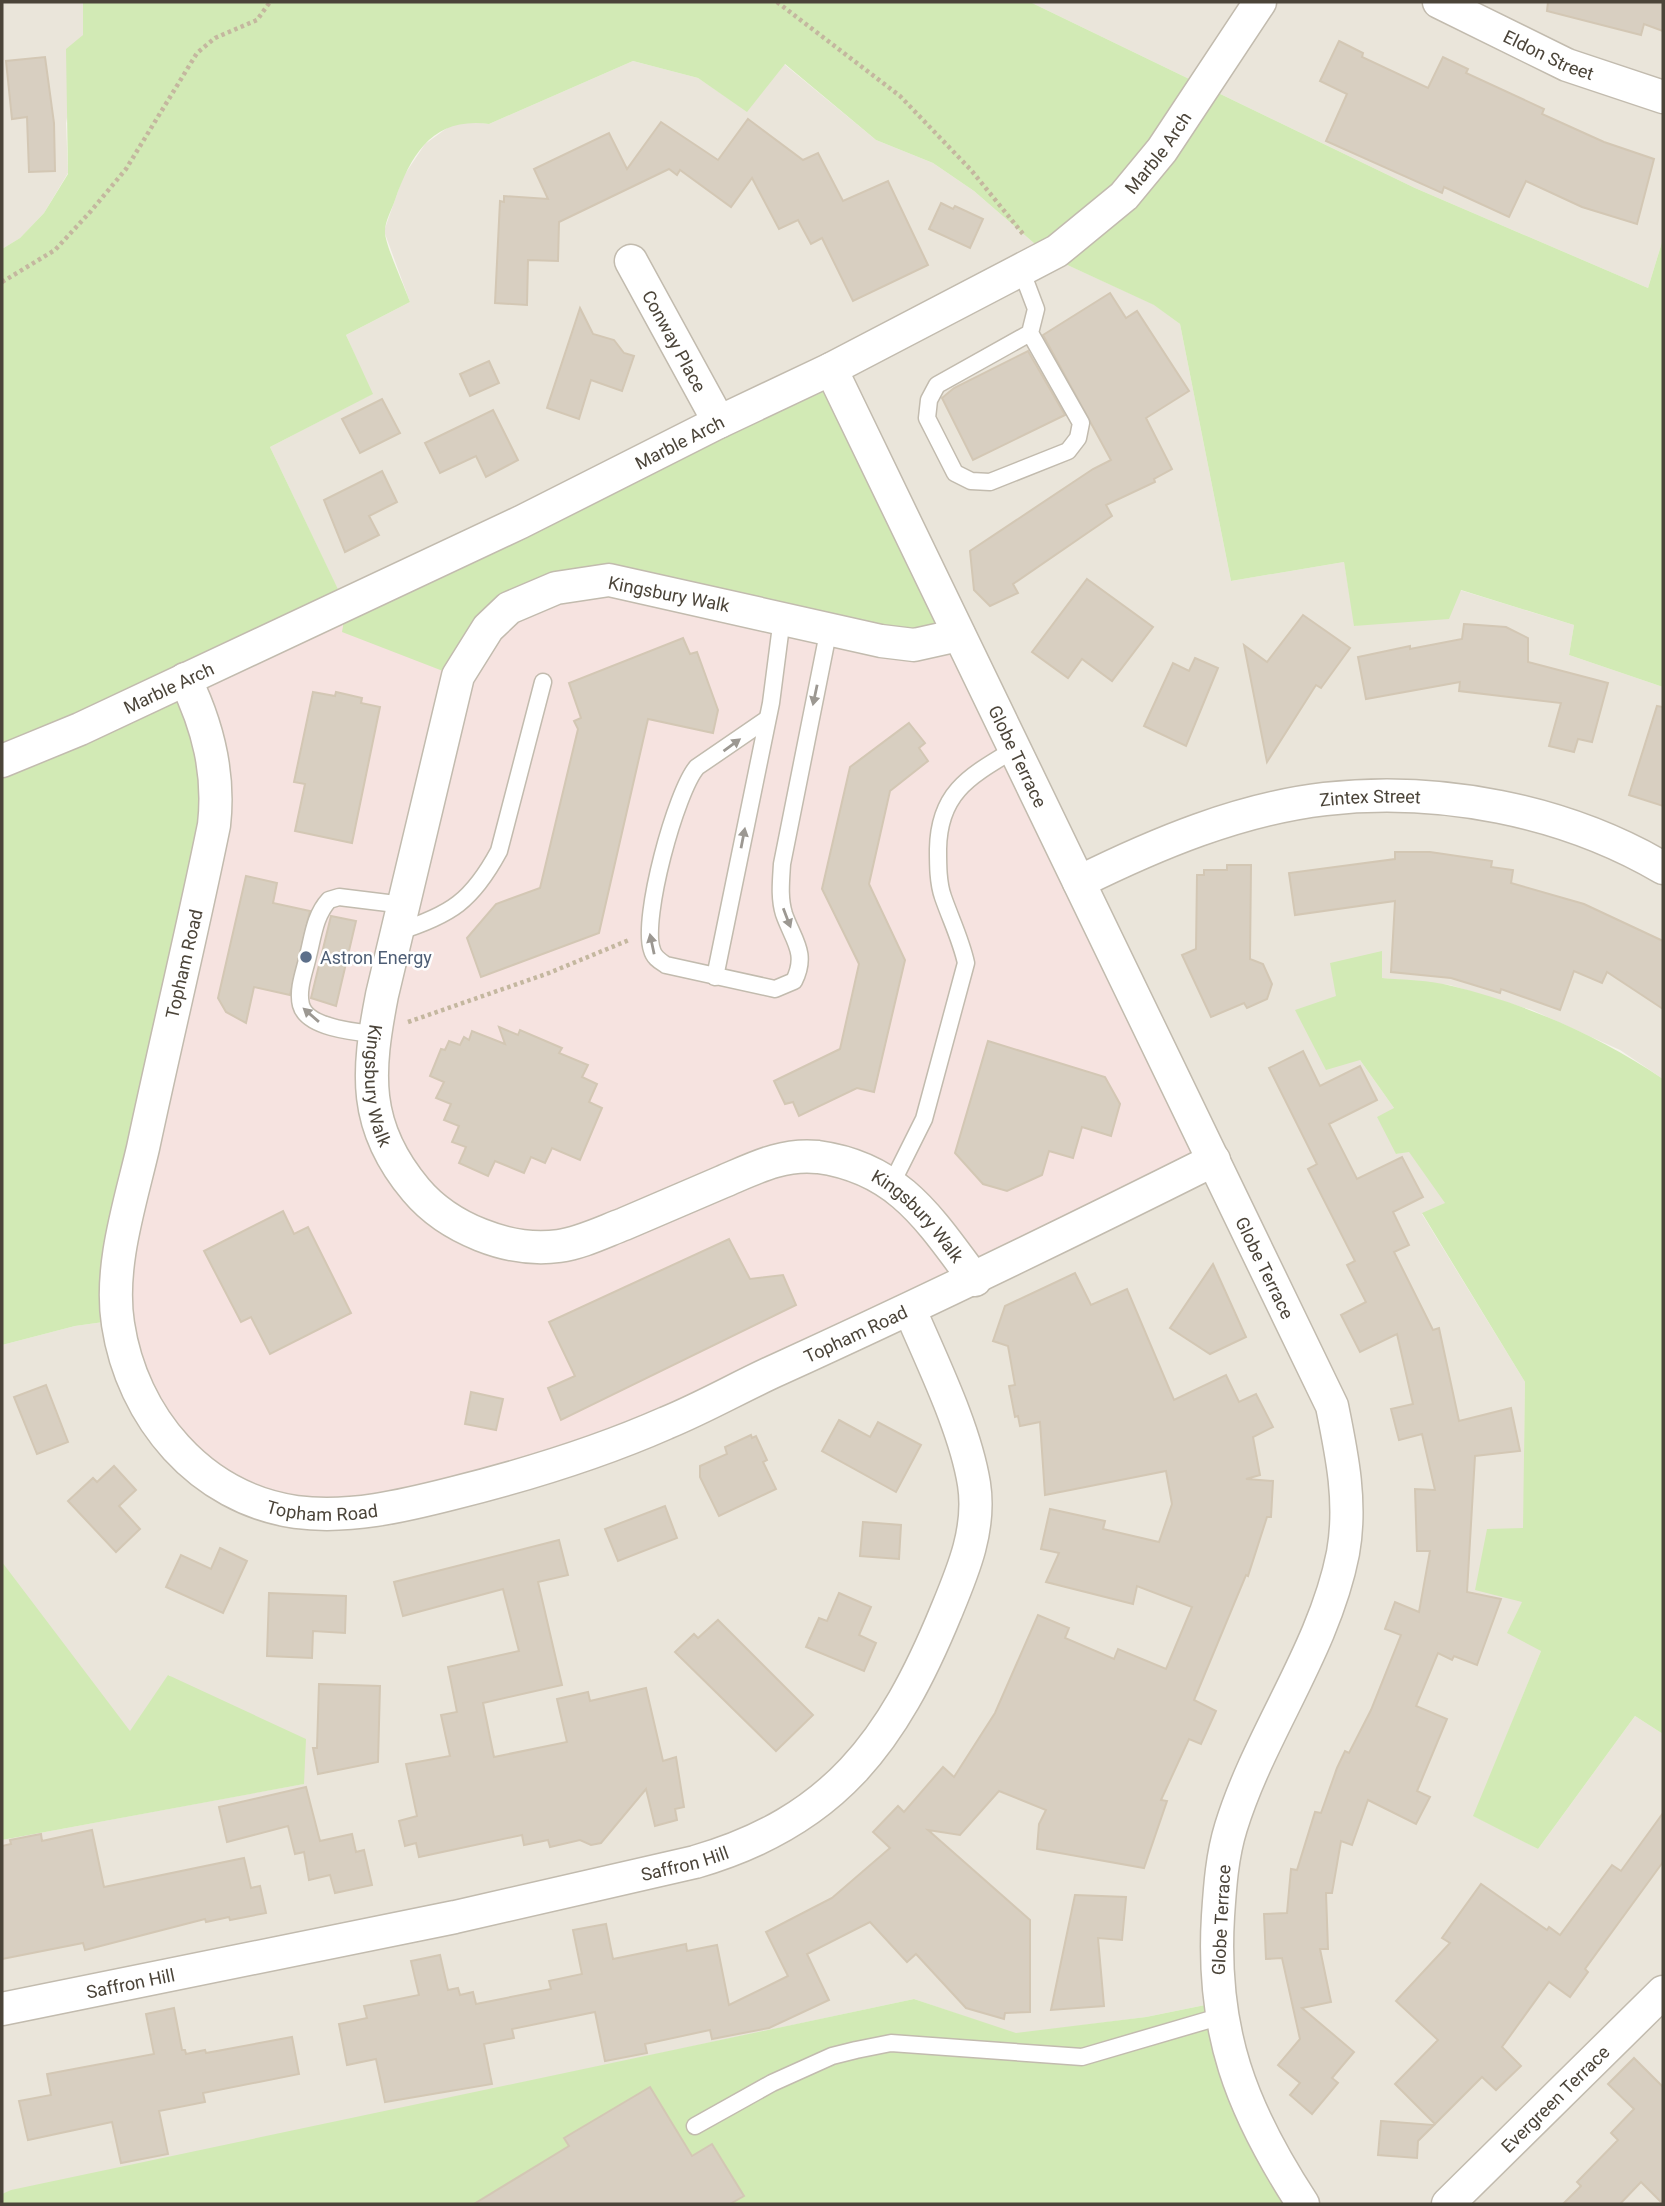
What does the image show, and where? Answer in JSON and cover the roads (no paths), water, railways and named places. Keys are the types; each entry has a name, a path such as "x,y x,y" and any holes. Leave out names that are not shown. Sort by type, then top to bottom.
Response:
{"street":[{"name":"Marble Arch","path":"2,761 47,744 521,522 1032,266 1078,237 1124,196 1196,102 1260,2"},
{"name":"Eldon Street","path":"1438,2 1567,65 1663,97"},
{"name":"Conway Place","path":"631,261 719,422"},
{"name":"Globe Terrace","path":"831,369 1332,1406 1346,1474 1347,1509 1343,1553 1326,1605 1231,1827 1220,1876 1215,1959 1222,2016 1233,2065 1252,2119 1303,2204"},
{"name":"Kingsbury Walk","path":"959,635 914,645 881,641 609,580 556,588 509,608 488,628 458,676 374,1034 370,1088 373,1109 390,1157 425,1200 471,1231 494,1239 525,1246 559,1246 595,1236 775,1159 793,1156 844,1163 870,1171 892,1183 920,1206 975,1280"},
{"name":"Topham Road","path":"185,679 214,761 218,793 214,825 127,1218 116,1290 117,1320 130,1370 157,1424 180,1454 218,1483 241,1495 295,1511 361,1512 423,1502 540,1470 666,1423 975,1280 1214,1160"},
{"name":"Zintex Street","path":"1079,882 1134,855 1249,815 1325,799 1365,798 1476,803 1542,817 1608,841 1663,868"},
{"name":"Saffron Hill","path":"2,2009 455,1917 695,1862 732,1852 805,1815 837,1788 888,1729 941,1625 974,1534 974,1483 953,1414 910,1310"},
{"name":"Evergreen Terrace","path":"1448,2204 1663,1992"}],"lane":[{"path":"1030,333 937,385 929,400 927,418 955,473 971,481 990,482 1068,451 1078,438 1081,423 1030,333 1036,309 1032,266"},
{"path":"715,977 768,719 782,618"},
{"path":"768,719 697,767 688,777 680,793 658,879 649,931 651,947 657,959 666,965 775,989 793,981 799,972 801,950 784,914 780,894 782,864 829,628"},
{"path":"374,1034 342,1031 320,1022 304,1011 301,987 316,921 329,900 339,897 400,919 430,921 460,905 486,874 499,850 543,682"},
{"path":"892,1183 924,1119 966,963 963,946 942,894 938,854 943,815 952,796 966,779 1015,750"},
{"path":"695,2126 772,2083 832,2056 856,2050 891,2043 1083,2057 1222,2016"}],"place":[{"name":"Astron Energy","path":"306,957"}]}
